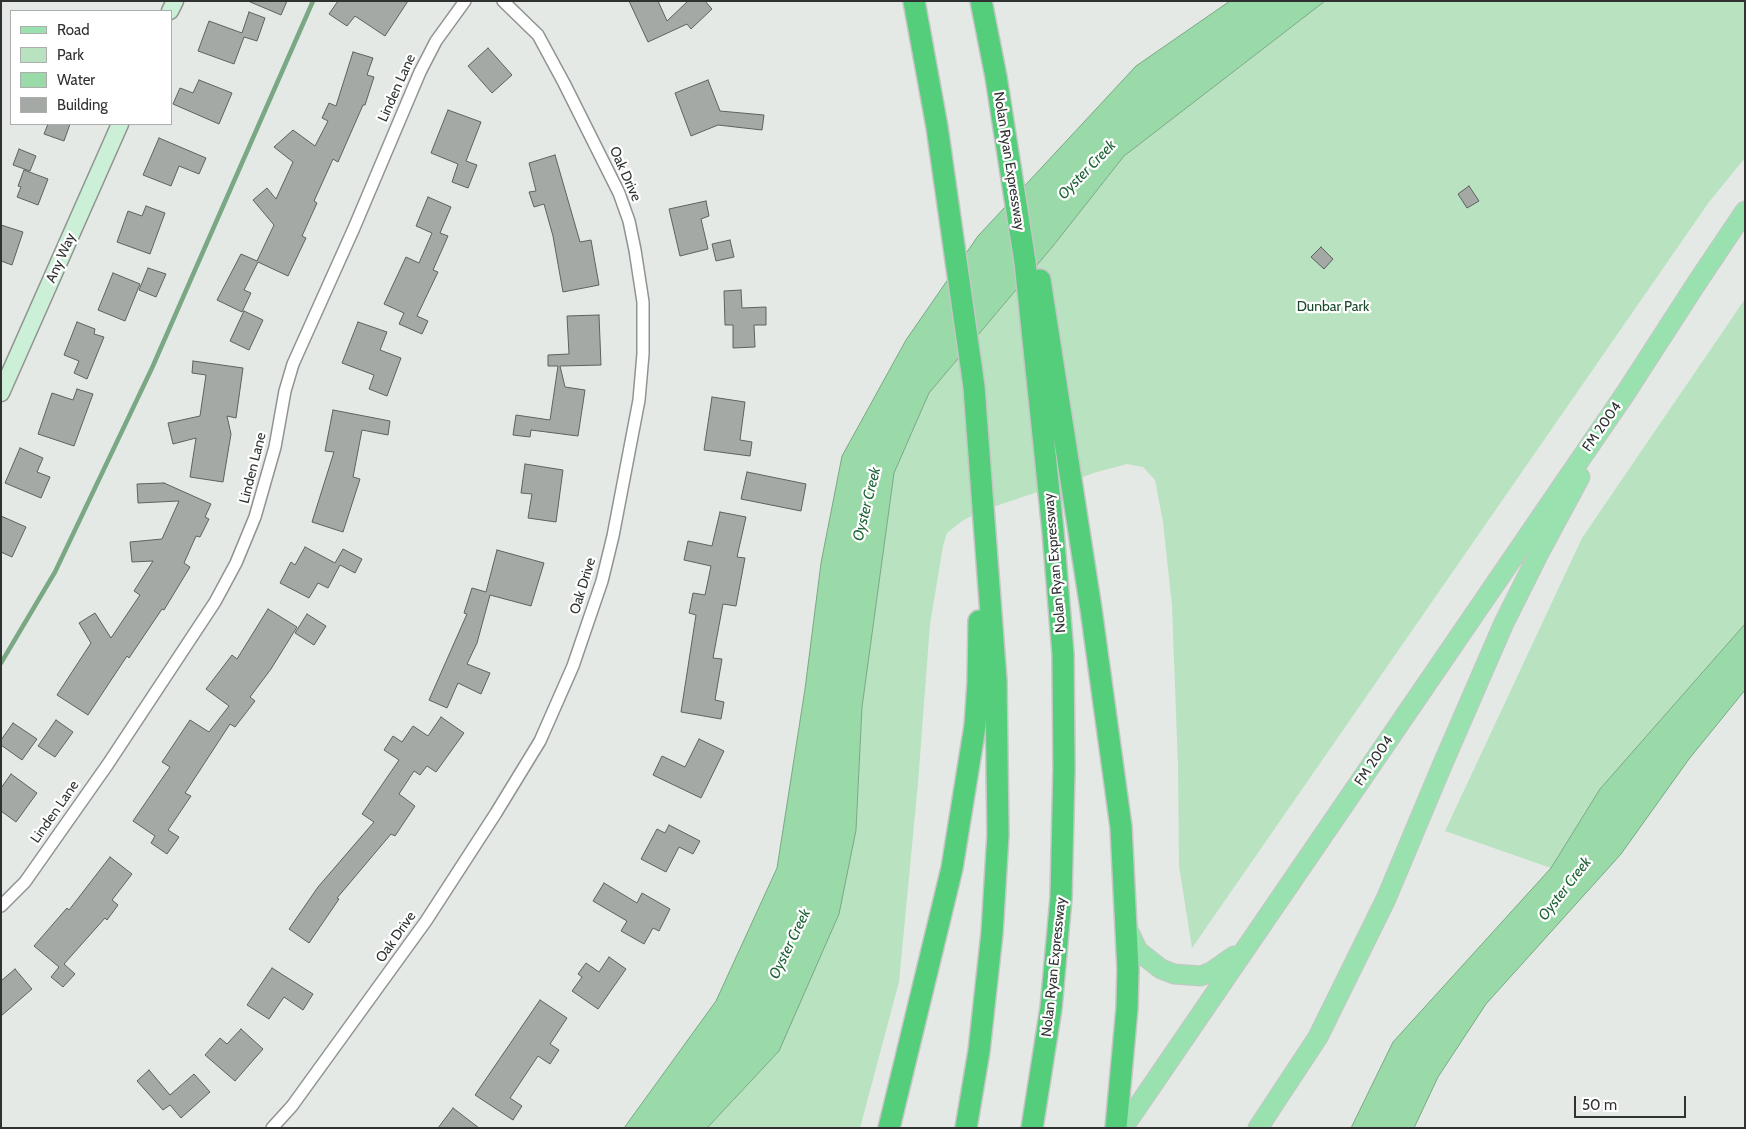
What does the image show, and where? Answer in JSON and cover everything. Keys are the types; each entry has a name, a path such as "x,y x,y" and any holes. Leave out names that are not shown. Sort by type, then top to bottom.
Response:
{"highway":[{"path":"914,1 937,127 974,387 962,402 996,681 998,835 992,933 979,1051 966,1128"},
{"name":"Nolan Ryan Expressway","path":"980,1 1004,122 1025,262 1055,554 1063,654 1064,768 1061,898 1051,1008 1032,1128"},
{"path":"1025,262 1038,272 1083,555 1121,827 1127,928 1127,1008 1116,1128"},
{"path":"889,1128 952,868 975,726 981,558"}],"main road":[{"name":"FM 2004","path":"1123,1128 1625,394 1745,211"},
{"name":"FM 2004","path":"1258,1128 1318,1037 1386,899 1504,624 1539,553 1625,394"},
{"path":"1127,928 1138,951 1161,969 1174,974 1201,976 1211,972 1245,948"}],"street":[{"name":"Linden Lane","path":"1,906 25,882 108,764 215,602 236,563 255,517 275,447 285,391 293,364 354,228 420,72 436,41 465,1"},
{"name":"Oak Drive","path":"272,1128 292,1106 416,936 496,813 540,741 573,666 602,581 613,536 639,400 643,354 642,302 635,250 619,193 564,82 538,35 502,1"},
{"name":"Any Way","path":"1,392 120,125"}],"green space":[{"name":"Dunbar Park","path":"1325,1 1745,1 1745,158 1709,202 1192,948 1179,866 1178,766 1172,606 1163,522 1155,480 1143,467 1127,464 1097,472 981,511 962,521 947,533 943,546 930,624 918,783 899,982 860,1128 707,1128 779,1051 856,830 862,707 894,473 929,393 1053,246 1124,156"},
{"path":"1745,299 1745,624 1600,789 1551,868 1445,831 1582,538"}],"water":[{"name":"Oyster Creek","path":"1230,1 1325,1 1124,156 1053,246 929,393 894,473 862,707 856,830 839,914 779,1051 707,1128 624,1128 716,1001 777,868 805,689 821,563 842,456 906,340 978,236 1136,66"},
{"name":"Oyster Creek","path":"1745,624 1745,690 1689,759 1621,854 1486,1004 1438,1077 1414,1128 1351,1128 1393,1042 1551,868 1600,789"}],"building":[{"path":"248,1 287,1 281,15"},
{"path":"338,1 408,1 385,36 355,16 347,26 329,14"},
{"path":"629,1 658,1 667,21 688,1 705,1 712,9 691,29 687,24 648,42"},
{"path":"249,12 265,18 257,41 244,37 234,64 198,51 209,21 242,33"},
{"path":"488,48 512,75 492,93 468,66"},
{"path":"353,52 373,58 367,75 374,77 365,105 363,105 338,162 333,159 314,201 317,203 302,236 306,238 288,276 258,262 244,290 251,293 242,312 217,300 241,254 257,261 274,225 253,200 267,188 276,199 293,162 274,147 293,130 315,146 328,121 322,118 329,103 336,106"},
{"path":"199,80 232,93 219,124 173,104 180,88 193,93"},
{"path":"708,80 720,111 764,115 762,130 718,125 691,136 675,93"},
{"path":"448,110 481,122 466,161 477,165 468,188 452,182 458,164 431,153"},
{"path":"48,125 70,125 64,141 44,134"},
{"path":"159,138 206,158 199,174 179,166 171,186 143,175"},
{"path":"19,149 36,156 30,171 13,165"},
{"path":"555,155 580,242 591,240 599,285 563,292 553,236 544,204 534,207 529,192 536,191 529,163"},
{"path":"24,170 48,179 38,205 17,197 21,187 18,186"},
{"path":"1469,186 1479,201 1467,208 1458,194"},
{"path":"428,197 451,207 440,233 448,236 433,270 438,272 417,316 428,321 422,334 399,324 404,313 384,304 406,257 419,263 432,233 416,226"},
{"path":"706,201 709,216 701,219 708,249 680,256 669,209"},
{"path":"146,206 165,213 150,254 117,242 128,211 142,216"},
{"path":"1,225 23,232 12,265 1,261"},
{"path":"730,240 734,257 716,261 712,244"},
{"path":"1321,247 1333,259 1324,269 1311,257"},
{"path":"148,268 166,274 156,297 139,290"},
{"path":"113,273 140,284 125,321 98,310"},
{"path":"741,290 742,308 766,307 766,325 754,325 755,347 733,348 733,325 725,325 724,291"},
{"path":"244,311 263,320 249,350 230,341"},
{"path":"599,315 601,365 560,366 565,387 585,390 578,436 531,430 530,437 513,435 516,415 550,420 558,366 548,366 548,355 569,354 567,316"},
{"path":"77,322 95,329 94,334 104,337 87,379 74,373 79,361 64,355"},
{"path":"358,322 387,332 380,350 401,358 387,396 369,389 374,375 342,363"},
{"path":"193,361 243,368 236,418 227,416 231,434 223,482 190,477 196,438 173,444 168,423 200,416 206,375 192,373"},
{"path":"77,389 93,394 74,446 38,434 52,393 73,400"},
{"path":"712,397 745,402 740,440 752,442 750,456 704,450"},
{"path":"333,410 390,421 388,435 362,430 353,477 360,479 343,532 312,522 334,452 325,451"},
{"path":"20,448 43,458 37,472 50,477 41,498 5,483"},
{"path":"525,464 563,470 556,522 528,518 532,494 521,493"},
{"path":"747,472 806,484 801,511 741,499"},
{"path":"164,483 211,504 205,517 209,519 200,537 196,536 184,563 190,567 164,610 162,609 129,658 127,656 88,715 57,695 91,643 79,623 95,613 111,638 140,595 134,591 153,561 132,562 130,542 162,539 179,501 138,503 137,484"},
{"path":"720,512 746,517 737,557 745,558 736,606 723,604 713,658 722,659 715,700 724,702 721,719 681,712 696,615 689,613 693,593 705,595 711,566 684,560 688,541 712,546"},
{"path":"1,516 26,527 12,557 1,552"},
{"path":"305,547 335,563 343,549 362,559 355,573 340,565 328,588 318,583 309,598 280,583 291,562 295,565"},
{"path":"497,550 544,563 531,606 490,595 477,643 467,664 490,673 481,694 458,683 447,708 429,700 467,614 464,613 472,588 486,592"},
{"path":"268,609 297,627 271,669 250,697 255,701 235,727 230,724 185,793 191,796 168,830 179,837 167,854 151,843 155,836 133,821 170,767 162,762 190,720 209,732 229,706 206,689 232,655 237,659"},
{"path":"307,614 326,626 314,645 295,633"},
{"path":"441,717 464,733 436,772 427,766 420,775 414,771 399,794 415,806 395,836 391,834 337,898 339,899 309,943 289,929 318,887 374,822 362,814 399,760 384,750 393,736 402,742 413,726 428,736"},
{"path":"56,720 73,732 55,757 38,746"},
{"path":"13,723 37,739 22,760 1,745 1,740"},
{"path":"699,739 724,751 701,798 653,775 662,756 685,767"},
{"path":"11,774 37,793 16,822 1,811 1,788"},
{"path":"669,825 700,841 693,854 679,847 666,872 641,859 657,829 665,833"},
{"path":"110,857 132,874 112,900 118,905 107,920 105,918 64,964 75,974 63,987 51,977 59,967 34,946 67,908 69,910"},
{"path":"604,883 637,903 642,893 670,909 659,931 653,928 644,944 621,931 627,921 593,901"},
{"path":"609,957 626,969 598,1009 572,991 582,977 578,974 586,963 599,972"},
{"path":"272,968 313,994 303,1010 284,997 269,1019 247,1005"},
{"path":"15,969 32,989 1,1016 1,981"},
{"path":"540,1000 567,1018 550,1044 559,1050 550,1064 538,1056 510,1098 522,1106 513,1120 475,1095"},
{"path":"241,1029 263,1049 235,1081 205,1055 220,1038 227,1044"},
{"path":"149,1070 170,1095 194,1074 210,1092 181,1118 170,1105 163,1110 137,1081"},
{"path":"453,1108 479,1128 438,1128"}],"waterway":[{"path":"1,663 55,572 152,368 313,1"}]}
